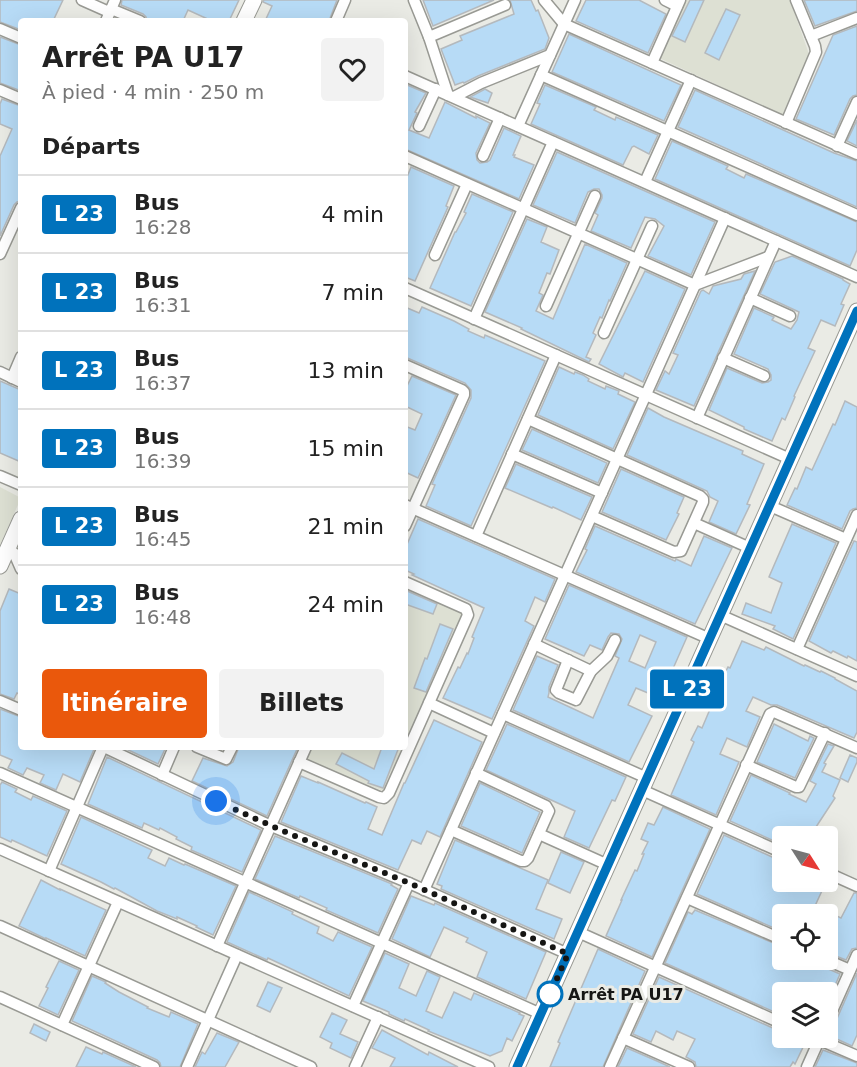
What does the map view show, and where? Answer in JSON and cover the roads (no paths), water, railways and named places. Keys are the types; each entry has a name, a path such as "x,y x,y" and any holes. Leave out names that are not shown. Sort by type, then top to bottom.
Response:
{"street":[{"path":"82,0 132,18"},
{"path":"245,18 254,0"},
{"path":"337,18 345,0"},
{"path":"414,0 451,96"},
{"path":"544,0 564,24 857,154"},
{"path":"518,126 575,0"},
{"path":"652,63 679,3 665,0"},
{"path":"786,123 816,52 796,0"},
{"path":"429,37 505,5"},
{"path":"811,36 857,18"},
{"path":"0,29 18,37"},
{"path":"451,96 550,55"},
{"path":"542,75 857,215"},
{"path":"408,77 857,277"},
{"path":"645,182 691,80"},
{"path":"419,126 435,89"},
{"path":"0,90 18,98"},
{"path":"837,146 857,102"},
{"path":"483,156 500,118"},
{"path":"474,319 553,142"},
{"path":"408,158 695,285 768,258"},
{"path":"435,255 467,184"},
{"path":"546,306 595,196"},
{"path":"424,890 725,218"},
{"path":"604,333 652,226"},
{"path":"0,254 17,228"},
{"path":"696,418 776,241"},
{"path":"408,289 790,459"},
{"path":"750,298 790,316"},
{"path":"517,1067 856,315"},
{"path":"476,536 556,356"},
{"path":"723,358 764,376"},
{"path":"408,366 462,390 465,394 409,507 710,639"},
{"path":"0,372 16,380"},
{"path":"528,419 703,499 681,551 678,552 592,516"},
{"path":"512,454 602,493"},
{"path":"0,476 18,484"},
{"path":"770,506 846,540"},
{"path":"797,649 857,515"},
{"path":"694,523 750,548"},
{"path":"0,566 14,553 18,534"},
{"path":"299,762 379,797 384,798 389,793 468,615 466,609 408,583"},
{"path":"720,615 857,676"},
{"path":"568,660 556,690 576,700 591,671 607,656 615,640"},
{"path":"534,645 591,671"},
{"path":"0,701 18,709"},
{"path":"429,703 494,733"},
{"path":"610,1067 772,712 857,748"},
{"path":"503,714 772,848"},
{"path":"746,765 799,787 825,733"},
{"path":"49,871 103,750"},
{"path":"110,750 271,826 409,883 568,954"},
{"path":"162,775 173,750"},
{"path":"204,750 226,759 230,750"},
{"path":"217,946 305,750"},
{"path":"0,773 541,1014"},
{"path":"451,831 525,861 549,812 546,806 476,773"},
{"path":"539,834 608,865"},
{"path":"0,849 489,1067"},
{"path":"838,877 857,885"},
{"path":"353,1006 409,883"},
{"path":"687,898 772,935"},
{"path":"62,1025 118,902"},
{"path":"0,926 311,1067"},
{"path":"578,932 772,1019"},
{"path":"187,1067 237,955"},
{"path":"838,997 857,955"},
{"path":"838,965 850,970"},
{"path":"0,997 154,1067"},
{"path":"355,1067 378,1017"},
{"path":"624,1038 689,1067"},
{"path":"807,1067 814,1048"},
{"path":"838,1048 857,1056"}],"place":[{"name":"Arrêt PA U17","path":"550,994"}]}
